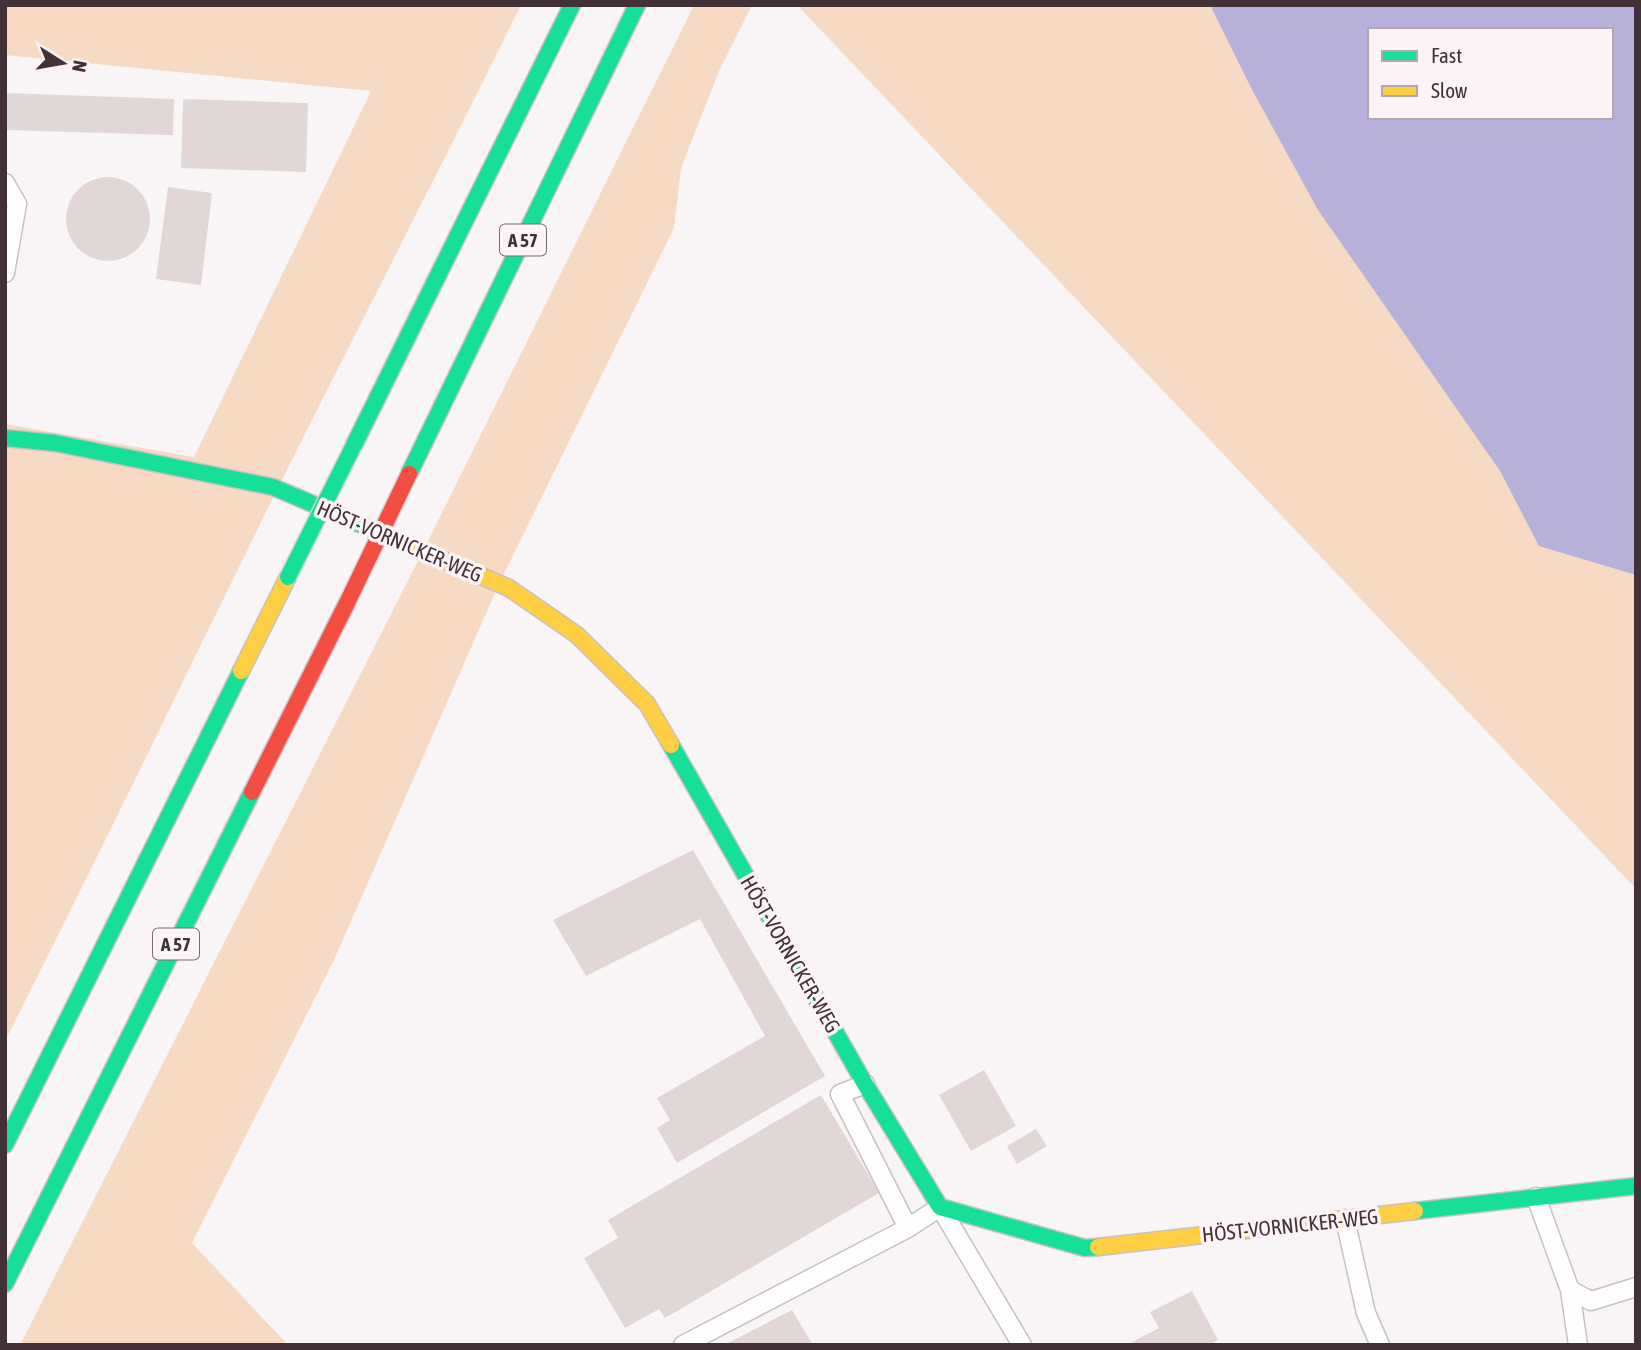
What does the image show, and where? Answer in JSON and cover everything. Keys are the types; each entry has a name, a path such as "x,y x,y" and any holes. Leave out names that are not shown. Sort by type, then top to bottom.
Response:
{"main road":[{"path":"5,1145 572,5"},
{"name":"A 57","path":"5,1284 347,603 636,5"},
{"name":"HÖST-VORNICKER-WEG","path":"5,438 55,443 274,487 509,588 577,635 647,704 865,1084 940,1207 1085,1248 1636,1186"}],"lane":[{"path":"5,183 18,204 5,272"},
{"path":"865,1084 840,1094 908,1228"},
{"path":"1536,1197 1570,1290 1578,1345"},
{"path":"683,1345 908,1228 940,1207 1022,1345"},
{"path":"1345,1219 1366,1313 1380,1345"},
{"path":"1570,1290 1591,1301 1636,1287"}],"shaded area":[{"path":"5,5 521,5 270,504 5,1041 5,424 194,457 371,91 5,55"},
{"path":"694,5 752,5 719,71 681,168 674,228 499,584 334,960 192,1243 288,1345 20,1345 423,551"},
{"path":"797,5 1210,5 1250,86 1500,471 1539,545 1636,575 1636,889"},
{"path":"1210,5 1636,5 1636,575 1539,546 1500,471 1318,210 1250,86"}],"building":[{"path":"5,93 174,99 173,135 5,130"},
{"path":"183,99 308,103 306,172 181,168"},
{"path":"108,177 131,184 143,196 150,219 143,242 131,254 108,261 85,254 73,242 66,219 73,196 85,184"},
{"path":"168,187 212,193 201,285 156,279"},
{"path":"693,850 825,1076 677,1163 657,1128 670,1120 657,1098 765,1036 700,919 586,976 553,920"},
{"path":"984,1070 1016,1126 971,1151 939,1095"},
{"path":"821,1095 879,1193 665,1318 659,1309 625,1328 584,1258 618,1238 608,1220"},
{"path":"1036,1129 1047,1146 1017,1164 1007,1146"},
{"path":"1192,1291 1218,1340 1208,1345 1127,1345 1159,1328 1150,1312"},
{"path":"792,1310 813,1345 724,1345"}],"traffic: fast":[{"path":"354,445 572,5"},
{"path":"409,474 637,5"},
{"path":"5,438 55,443 273,487 416,548"},
{"path":"288,577 354,445"},
{"path":"5,1145 241,671"},
{"path":"671,745 865,1084 940,1207 1085,1248 1098,1247"},
{"path":"5,1284 252,792"},
{"path":"1415,1211 1636,1186"}],"traffic: slow":[{"path":"416,548 509,588 577,635 647,704 671,745"},
{"path":"241,671 288,577"},
{"path":"1098,1247 1415,1211"}],"traffic: jam":[{"path":"347,603 409,474"},
{"path":"252,792 347,603"}]}
